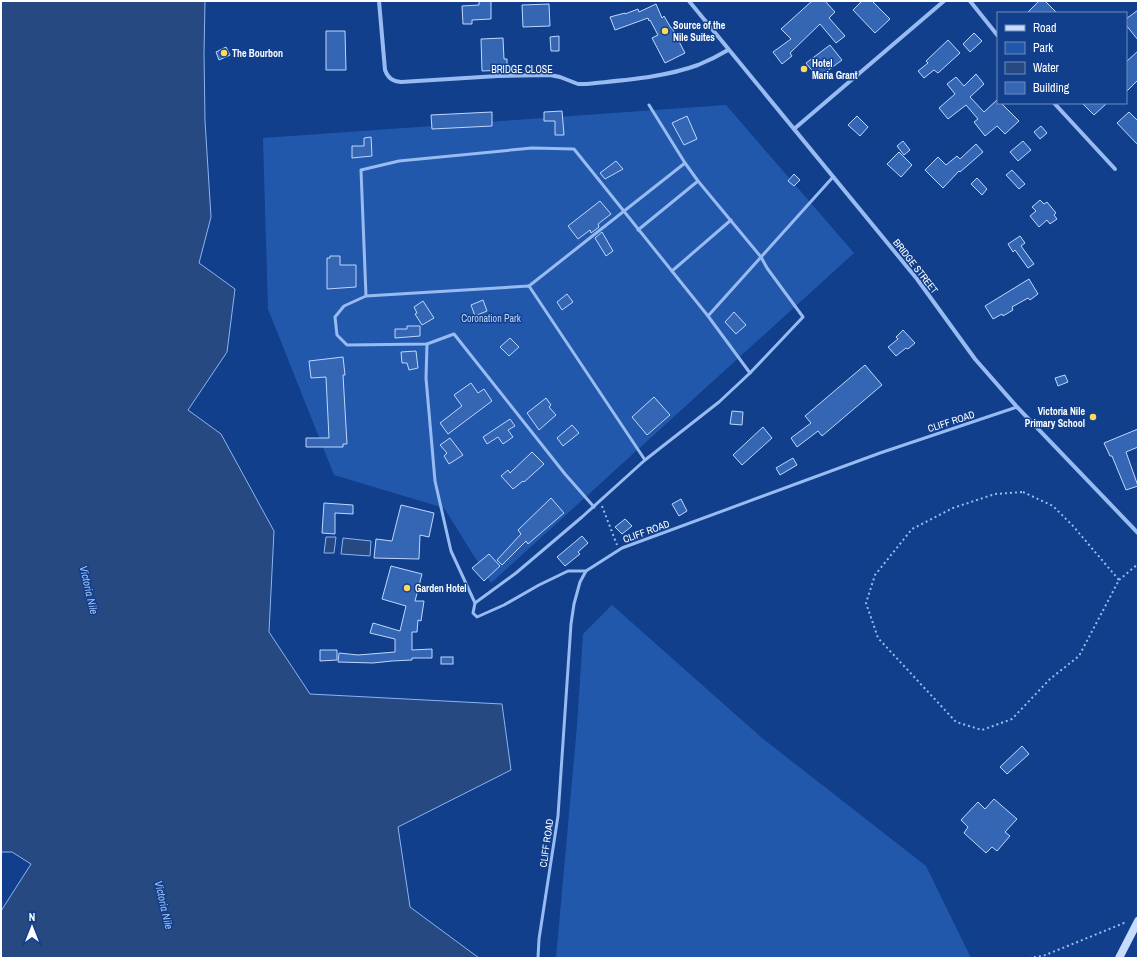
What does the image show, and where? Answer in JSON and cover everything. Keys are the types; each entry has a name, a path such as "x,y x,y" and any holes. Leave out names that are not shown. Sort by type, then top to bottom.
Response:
{"street":[{"name":"BRIDGE CLOSE","path":"379,1 385,70 390,78 401,82 498,76 550,75 578,84 586,84 643,78 670,73 698,65 728,50"},
{"name":"BRIDGE STREET","path":"689,1 918,279 975,359 1017,407 1138,533"},
{"path":"794,129 944,1"},
{"path":"970,1 997,35"},
{"path":"1055,104 1115,169"},
{"path":"1118,958 1137,923"}],"lane":[{"path":"475,604 516,573 600,501 644,460 719,402 750,373 803,317 761,257 698,181 649,106"},
{"path":"366,296 361,170 399,161 532,148 574,149 708,316 750,373"},
{"path":"594,506 565,474 454,334 427,344 347,345 337,335 335,317 344,306 366,296 529,286 686,163"},
{"path":"708,316 833,177"},
{"path":"638,230 698,181"},
{"path":"672,271 731,220"},
{"path":"529,286 644,460"},
{"path":"427,344 426,378 436,481 451,551 475,604 473,612 477,617 504,605 539,585 568,571 586,571"},
{"name":"CLIFF ROAD","path":"538,958 539,939 558,816 571,624 574,604 580,582 586,571 618,550 880,453 1017,407"}],"path":[{"path":"1119,580 1073,526 1053,506 1022,492 995,494 953,508 912,529 875,575 866,603 878,638 956,722 982,730 1012,719 1050,678 1079,656 1119,580 1138,564"},
{"path":"600,501 618,550"},
{"path":"1029,958 1043,956 1124,923 1137,923"}],"green space":[{"name":"Coronation Park","path":"726,105 854,253 491,583 444,508 334,475 268,309 263,138"},
{"path":"612,605 762,738 926,866 971,958 556,958 577,726 583,634"}],"water":[{"name":"Victoria Nile","path":"1,1 205,1 205,121 211,217 199,263 235,289 227,352 188,410 221,434 274,531 269,632 310,694 502,704 511,770 398,827 410,907 479,958 1,958 1,911 31,864 12,852 1,852"},
{"path":"326,537 336,537 334,553 324,553"},
{"path":"343,538 371,541 370,556 341,554"}],"building":[{"path":"479,1 491,1 491,19 472,20 472,24 463,24 462,6 479,5"},
{"path":"812,1 825,1 835,12 829,18 845,36 836,43 820,24 790,53 792,56 782,64 773,52 791,39 781,29"},
{"path":"862,1 872,1 890,19 875,33 853,10"},
{"path":"1039,1 1045,1 1056,12 1028,12"},
{"path":"549,4 550,26 523,27 522,5"},
{"path":"656,4 662,18 664,16 672,28 685,53 665,63 652,38 658,35 648,18 615,30 610,17 625,14 638,9 639,12"},
{"path":"1138,10 1138,40 1127,26 1127,18"},
{"path":"326,31 345,31 346,70 326,70"},
{"path":"974,33 982,41 970,52 963,44"},
{"path":"559,36 559,51 551,51 550,37"},
{"path":"503,38 504,59 507,59 507,70 482,71 481,39"},
{"path":"948,40 960,53 938,73 934,70 924,78 918,71 928,63 926,61"},
{"path":"830,45 842,60 818,78 806,63"},
{"path":"226,47 230,55 219,60 216,52"},
{"path":"1138,51 1138,80 1127,91 1127,61"},
{"path":"976,74 984,84 970,97 984,112 997,100 997,104 1002,104 1019,121 1005,134 997,126 985,136 974,122 978,119 966,105 948,119 939,108 955,94 947,84 956,77 964,86"},
{"path":"1083,104 1106,104 1094,115"},
{"path":"562,111 564,135 555,135 555,121 544,121 544,112"},
{"path":"492,112 492,126 432,129 431,115"},
{"path":"1129,112 1138,121 1138,145 1117,123"},
{"path":"687,116 697,139 684,145 672,123"},
{"path":"857,116 868,127 860,136 848,125"},
{"path":"1041,126 1047,133 1040,139 1034,132"},
{"path":"371,137 372,156 352,158 352,146 364,146 364,138"},
{"path":"903,141 910,150 904,155 897,146"},
{"path":"1023,141 1031,150 1018,161 1010,152"},
{"path":"976,144 983,152 960,172 959,171 943,188 925,170 938,157 946,165 957,156 960,159"},
{"path":"899,152 912,165 901,177 887,164"},
{"path":"616,161 623,169 605,179 600,173"},
{"path":"1012,170 1025,184 1019,189 1006,175"},
{"path":"794,174 800,180 794,186 788,181"},
{"path":"977,178 987,189 982,195 971,184"},
{"path":"1040,200 1044,204 1047,202 1056,213 1054,215 1057,219 1050,224 1047,220 1039,227 1030,216 1036,211 1032,207"},
{"path":"600,201 611,214 598,224 599,227 591,233 590,230 578,239 568,226"},
{"path":"602,232 613,251 606,256 595,238"},
{"path":"1020,236 1025,243 1021,246 1034,264 1028,268 1015,250 1013,252 1008,244"},
{"path":"330,256 340,256 340,265 356,265 356,287 327,289 327,258 330,258"},
{"path":"1029,279 1038,294 1030,300 1028,298 1012,307 1013,310 1003,316 1002,314 993,319 985,306"},
{"path":"567,294 573,302 562,310 557,302"},
{"path":"483,300 487,311 475,316 471,305"},
{"path":"423,301 434,318 422,325 415,314 417,313 414,307"},
{"path":"734,312 746,325 736,334 725,322"},
{"path":"407,326 420,326 420,336 395,338 395,329 407,329"},
{"path":"903,330 915,343 896,356 888,347 898,339 896,337"},
{"path":"510,338 519,347 509,356 500,347"},
{"path":"416,351 418,368 409,370 407,363 402,363 401,352"},
{"path":"343,357 347,444 343,444 343,447 306,447 306,438 329,438 326,377 311,378 309,361"},
{"path":"865,365 882,385 822,436 818,431 797,447 791,438 811,423 805,416"},
{"path":"1065,375 1068,382 1058,386 1055,378"},
{"path":"471,383 478,393 484,389 492,401 448,434 440,423 462,406 454,395"},
{"path":"654,397 670,415 647,435 632,417"},
{"path":"546,398 551,405 549,407 556,415 539,430 527,413"},
{"path":"732,411 743,412 742,425 730,424"},
{"path":"510,419 515,426 508,430 513,437 503,444 498,437 487,444 483,437"},
{"path":"572,425 579,433 563,446 557,438"},
{"path":"763,427 772,438 742,465 733,455"},
{"path":"1138,429 1138,447 1126,452 1138,486 1126,490 1112,456 1110,456 1104,443"},
{"path":"450,438 463,455 449,464 444,456 447,453 440,445"},
{"path":"532,452 544,464 524,482 523,481 513,489 501,476 508,470 510,473"},
{"path":"793,458 797,465 780,475 776,468"},
{"path":"551,498 564,513 528,544 526,541 502,565 497,560 521,534 518,530"},
{"path":"681,499 687,511 679,516 672,504"},
{"path":"324,503 353,505 353,514 335,513 335,534 322,533"},
{"path":"401,505 434,513 429,537 420,535 419,559 374,558 376,539 392,541"},
{"path":"625,519 632,526 622,534 615,527"},
{"path":"582,536 588,543 578,552 580,554 565,566 557,557"},
{"path":"489,554 500,566 484,581 472,568"},
{"path":"391,566 422,574 415,601 424,601 421,621 418,620 417,632 412,632 412,650 432,649 432,658 412,658 412,660 373,663 338,662 339,653 358,655 395,652 395,639 370,633 373,623 400,631 406,606 382,599"},
{"path":"320,650 337,650 337,660 320,661"},
{"path":"441,657 453,657 453,664 441,664"},
{"path":"1022,746 1029,754 1007,774 1000,767"},
{"path":"994,799 1017,819 1005,832 1010,836 997,851 992,847 986,853 964,833 968,827 961,820 978,802 985,809"}],"place":[{"name":"Source of the Nile Suites","path":"665,31"},
{"name":"The Bourbon","path":"224,53"},
{"name":"Hotel Maria Grant","path":"804,69"},
{"name":"Victoria Nile Primary School","path":"1093,417"},
{"name":"Garden Hotel","path":"407,588"}]}
